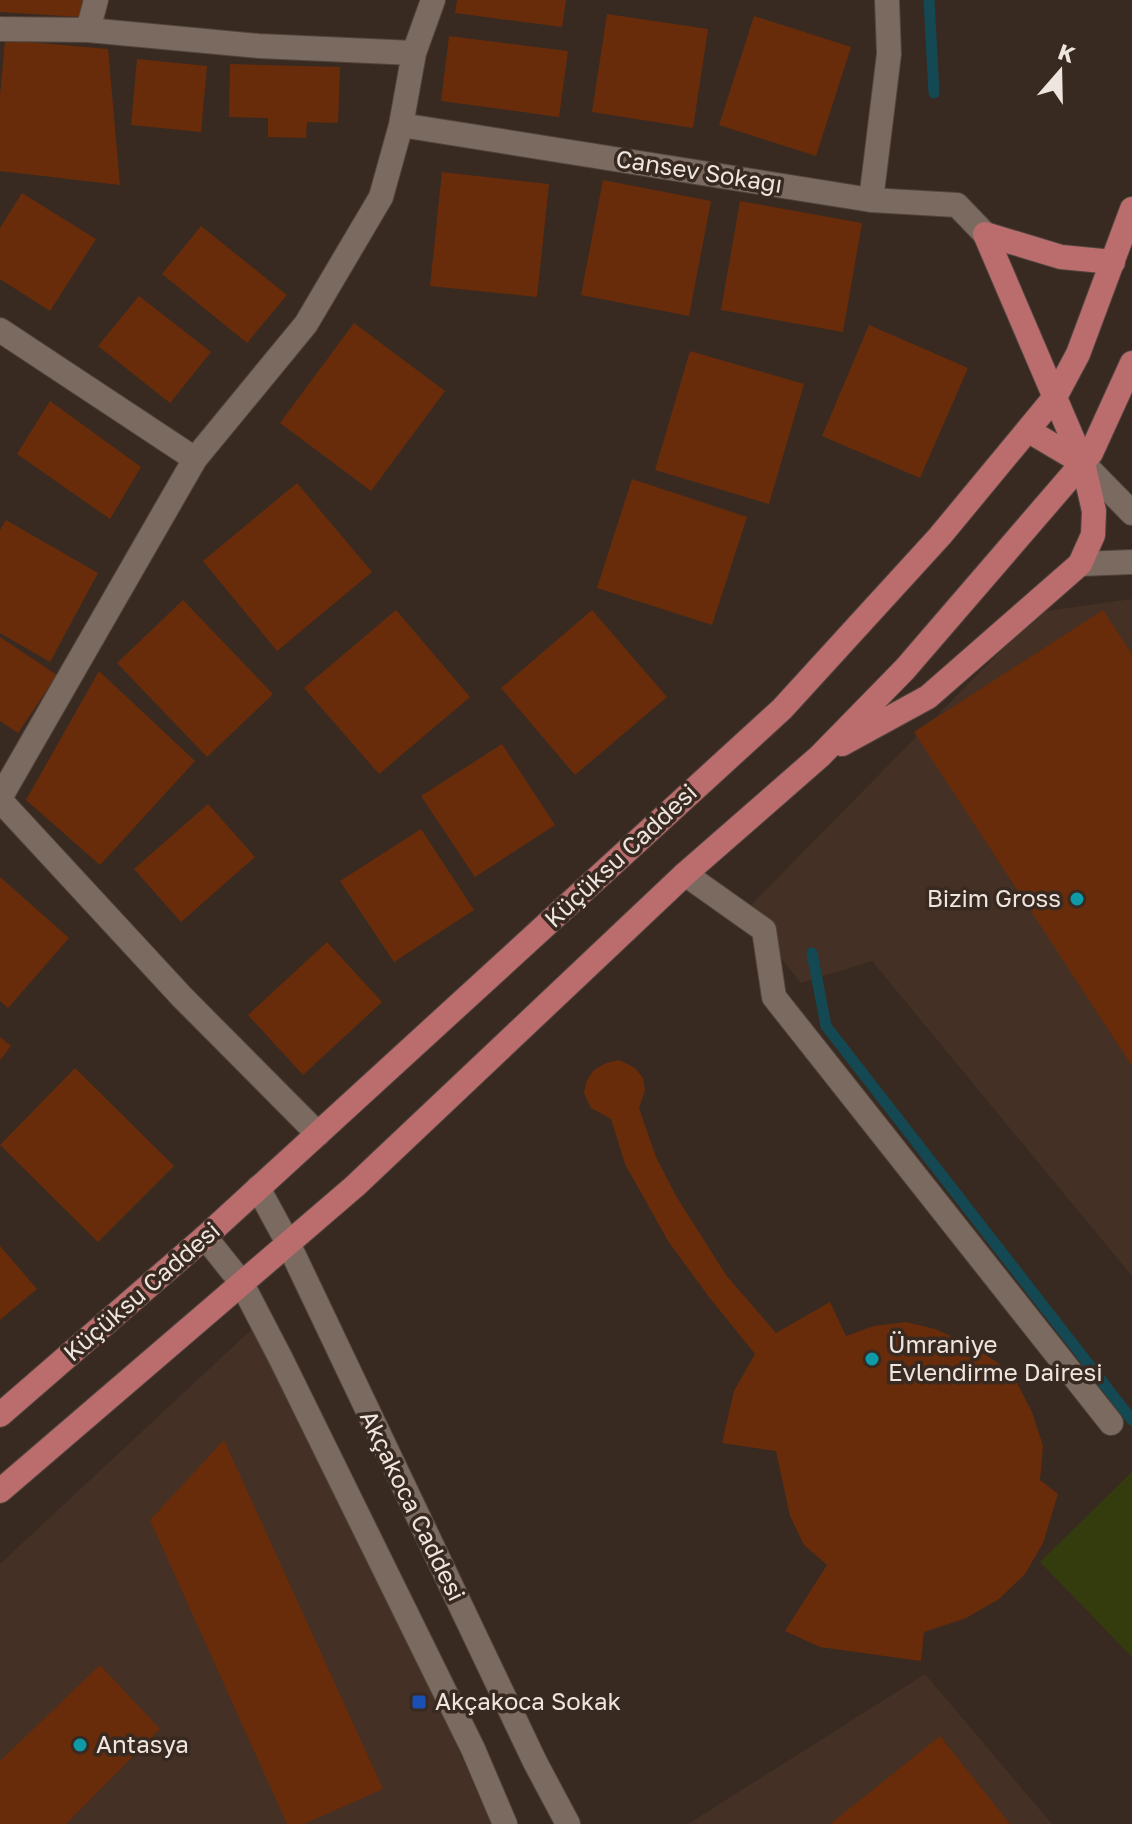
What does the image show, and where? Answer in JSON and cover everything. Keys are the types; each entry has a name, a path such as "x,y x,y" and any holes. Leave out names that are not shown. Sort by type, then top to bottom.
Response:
{"main road":[{"name":"Küçüksu Caddesi","path":"0,1415 205,1237 782,709 940,536 1055,397 1078,354 1132,209"},
{"path":"985,234 1061,257 1113,262"},
{"path":"820,756 928,697 1080,564 1093,535 1094,511 1083,463 985,234"},
{"path":"0,1491 355,1186 685,874 820,756 905,669 1091,453 1132,363"},
{"path":"1029,431 1083,463"}],"street":[{"path":"88,30 96,0"},
{"path":"318,1134 182,997 0,799 195,459 306,324 381,197 401,125 414,53 433,0"},
{"path":"871,200 889,54 887,0"},
{"path":"0,29 88,30 259,46 414,53"},
{"name":"Cansev Sokağı","path":"401,125 871,200 957,205 985,234"},
{"path":"0,330 195,459"},
{"path":"1083,463 1132,513"},
{"path":"1080,564 1132,562"},
{"path":"685,874 764,930 774,997 1111,1423"},
{"name":"Akçakoca Caddesi","path":"258,1188 288,1243 528,1748 568,1824"},
{"path":"205,1237 241,1282 459,1721 505,1824"}],"shaded area":[{"path":"1132,599 1132,1276 872,961 801,983 744,912 1039,612"},
{"name":"Antasya","path":"267,1315 491,1824 0,1824 0,1564"},
{"path":"925,1674 1052,1824 688,1824"}],"green space":[{"path":"1132,1472 1132,1657 1040,1562"}],"building":[{"path":"0,0 84,0 79,17 0,12"},
{"path":"457,0 566,0 562,27 455,13"},
{"path":"607,14 708,29 693,128 592,112"},
{"path":"754,16 851,47 816,156 719,125"},
{"path":"449,36 568,51 559,117 441,101"},
{"path":"5,40 108,49 120,185 0,171 0,96"},
{"path":"137,59 207,66 201,132 131,125"},
{"path":"230,64 340,67 338,123 307,122 306,138 268,137 268,118 229,117"},
{"path":"442,172 549,184 537,297 430,286"},
{"path":"603,180 711,201 689,316 581,295"},
{"path":"22,193 96,239 50,311 0,279 0,228"},
{"path":"740,201 862,223 843,332 721,310"},
{"path":"201,226 287,295 247,343 162,274"},
{"path":"139,296 211,352 170,403 98,346"},
{"path":"354,323 445,391 371,491 280,423"},
{"path":"869,325 968,368 920,478 822,436"},
{"path":"690,351 804,384 769,504 655,470"},
{"path":"50,401 141,467 110,519 17,454"},
{"path":"632,479 747,517 712,625 597,588"},
{"path":"297,483 372,572 277,651 203,561"},
{"path":"6,520 98,573 50,662 0,633 0,530"},
{"path":"183,600 273,694 207,757 117,663"},
{"path":"396,610 470,697 379,774 304,688"},
{"path":"592,610 667,697 575,775 501,688"},
{"name":"Bizim Gross","path":"1103,610 1132,654 1132,1066 914,732"},
{"path":"0,637 57,675 18,733 0,721"},
{"path":"99,671 195,761 100,865 26,800"},
{"path":"502,744 555,825 475,877 421,796"},
{"path":"208,804 255,857 181,922 134,869"},
{"path":"421,829 474,910 394,962 340,881"},
{"path":"0,877 69,938 8,1008 0,1001"},
{"path":"327,942 382,1002 303,1075 248,1015"},
{"path":"0,1037 11,1046 0,1060"},
{"name":"Ümraniye Evlendirme Dairesi","path":"619,1060 635,1068 643,1078 645,1090 639,1108 656,1157 676,1196 726,1275 776,1333 830,1302 846,1336 874,1326 906,1322 935,1329 971,1345 1001,1365 1016,1381 1032,1412 1043,1446 1040,1480 1058,1494 1043,1543 1025,1574 999,1599 966,1618 924,1632 921,1661 820,1647 785,1631 827,1565 804,1545 790,1516 776,1451 722,1443 734,1391 755,1354 668,1241 625,1164 611,1119 591,1108 584,1093 587,1080 594,1070"},
{"path":"75,1068 174,1166 98,1242 0,1145"},
{"path":"0,1246 37,1289 0,1320"},
{"path":"224,1440 383,1789 304,1824 287,1824 150,1520"},
{"name":"Antasya","path":"100,1665 160,1729 66,1824 0,1824 0,1761"},
{"path":"940,1736 1010,1824 830,1824"}],"waterway":[{"path":"929,0 934,93"},
{"path":"812,953 826,1026 1132,1420"}],"place":[{"name":"Bizim Gross","path":"1077,899"},
{"name":"Ümraniye Evlendirme Dairesi","path":"872,1359"},
{"name":"Akçakoca Sokak","path":"419,1702"},
{"name":"Antasya","path":"80,1745"}]}
